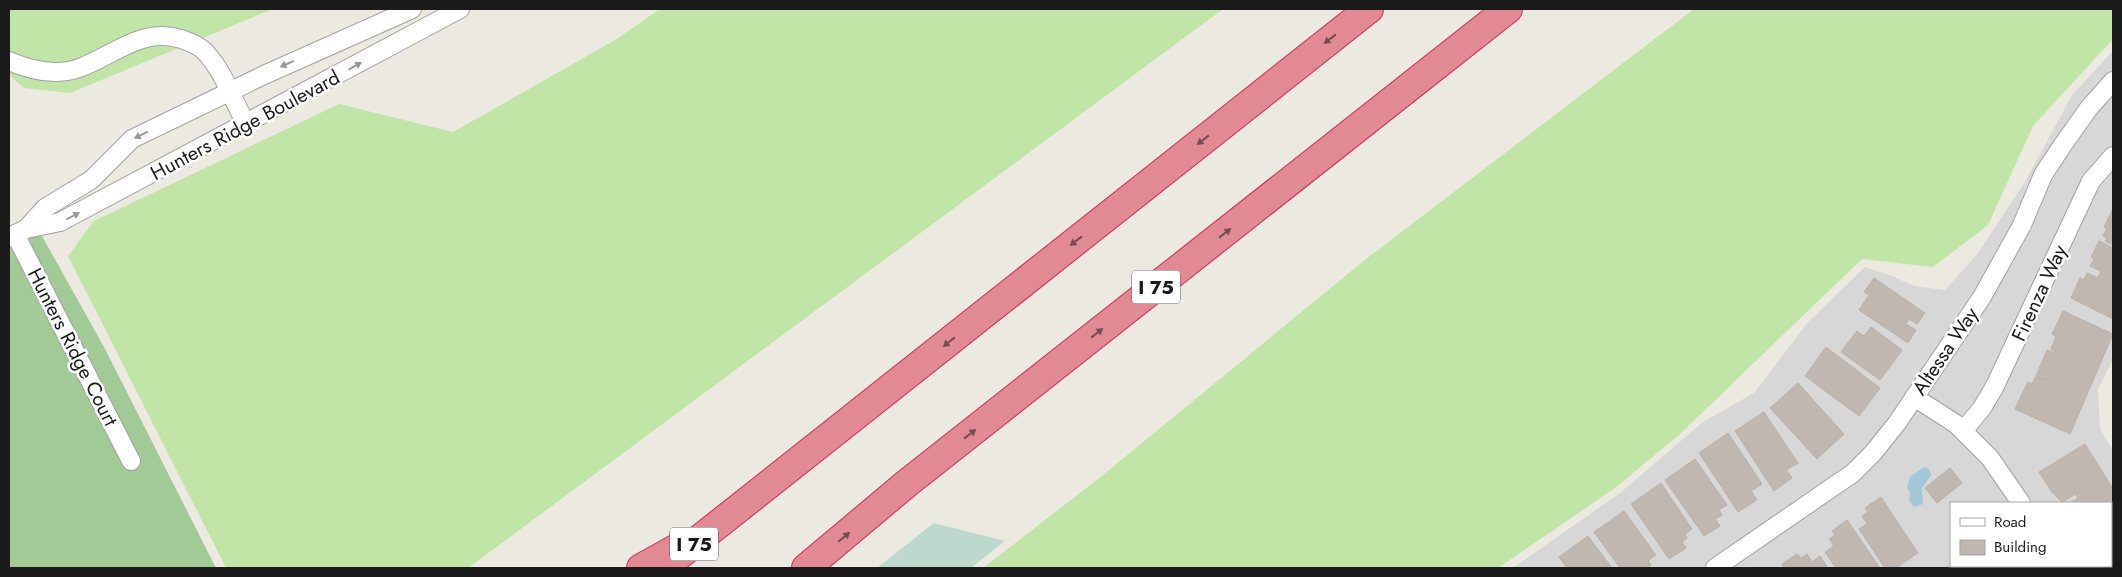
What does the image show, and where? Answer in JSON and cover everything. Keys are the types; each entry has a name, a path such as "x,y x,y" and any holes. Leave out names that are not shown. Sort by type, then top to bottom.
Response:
{"highway":[{"name":"I 75","path":"663,568 1369,9"},
{"name":"I 75","path":"806,568 906,484 1508,9"},
{"path":"641,568 726,519"}],"street":[{"name":"Hunters Ridge Boulevard","path":"17,233 45,208 91,180 132,139 228,92 412,9"},
{"name":"Hunters Ridge Boulevard","path":"17,233 60,222 460,9"},
{"path":"9,61 33,71 56,72 82,68 128,43 149,37 171,36 188,42 206,52 217,67 228,92 246,124"},
{"name":"Altessa Way","path":"1715,568 1853,473 1873,453 1914,397 1982,297 2022,225 2047,168 2089,108 2113,81"},
{"name":"Firenza Way","path":"1963,431 1982,408 1994,388 2091,181 2113,156"},
{"name":"Hunters Ridge Court","path":"17,233 132,461"},
{"path":"1914,397 1956,424 1990,458 2020,502"}],"shaded area":[{"path":"2113,51 2113,359 2098,389 2100,429 2113,451 2113,568 1513,568 1620,493 1703,422 1754,393 1809,321 1865,267 1914,286 1945,290 1978,253 2026,180 2072,95"}],"green space":[{"path":"9,9 273,9 70,93 24,88 9,75"},
{"path":"660,9 1223,9 468,568 226,568 68,256 94,221 339,104 453,132 615,40"},
{"path":"1694,9 2113,9 2113,39 2033,126 1988,225 1933,267 1862,259 1679,435 1615,488 1498,568 983,568 1098,479 1366,259"},
{"path":"38,229 104,347 216,568 9,568 9,243"},
{"path":"934,523 1005,541 971,568 877,568"}],"water":[{"path":"1924,467 1929,469 1931,475 1922,488 1923,504 1914,507 1909,501 1910,493 1907,488 1910,477"}],"building":[{"path":"2113,209 2113,245 2105,241 2107,238 2103,236 2107,228 2104,227"},
{"path":"2099,241 2113,248 2113,319 2071,298 2080,278 2084,280 2087,273 2098,278 2101,271 2090,266 2094,259 2091,257"},
{"path":"1874,278 1925,313 1917,324 1909,319 1906,324 1916,330 1908,343 1859,310 1869,295 1864,292"},
{"path":"2063,311 2113,334 2070,434 2015,409 2028,382 2032,384 2035,377 2046,380 2036,376 2047,350 2061,356 2051,349 2056,337 2052,334"},
{"path":"1871,327 1902,350 1880,380 1841,352 1857,331 1864,336"},
{"path":"1826,347 1880,388 1859,416 1805,376"},
{"path":"1798,383 1844,434 1817,459 1770,408"},
{"path":"1764,412 1798,463 1786,470 1792,478 1774,491 1735,431"},
{"path":"1728,433 1762,484 1751,491 1757,500 1738,512 1699,453"},
{"path":"2085,444 2113,489 2113,550 2112,502 2072,502 2078,498 2075,494 2062,502 2052,492 2039,472"},
{"path":"1695,459 1727,505 1719,510 1722,515 1715,519 1720,526 1704,536 1665,480"},
{"path":"1950,468 1962,483 1937,503 1925,488"},
{"path":"1661,483 1692,529 1685,534 1687,538 1682,542 1686,548 1669,559 1631,504"},
{"path":"1881,497 1918,553 1896,568 1885,568 1859,529 1867,524 1862,516 1868,512 1865,508"},
{"path":"1624,511 1656,555 1648,561 1651,565 1647,568 1620,568 1594,532"},
{"path":"1847,520 1880,568 1836,568 1825,552 1834,546 1829,539 1835,535 1832,531"},
{"path":"1588,536 1612,568 1567,568 1559,557"},
{"path":"1797,554 1801,558 1807,554 1812,562 1820,556 1828,568 1784,568 1782,564"},
{"path":"1972,567 2022,567 2022,568 1970,568"}]}
